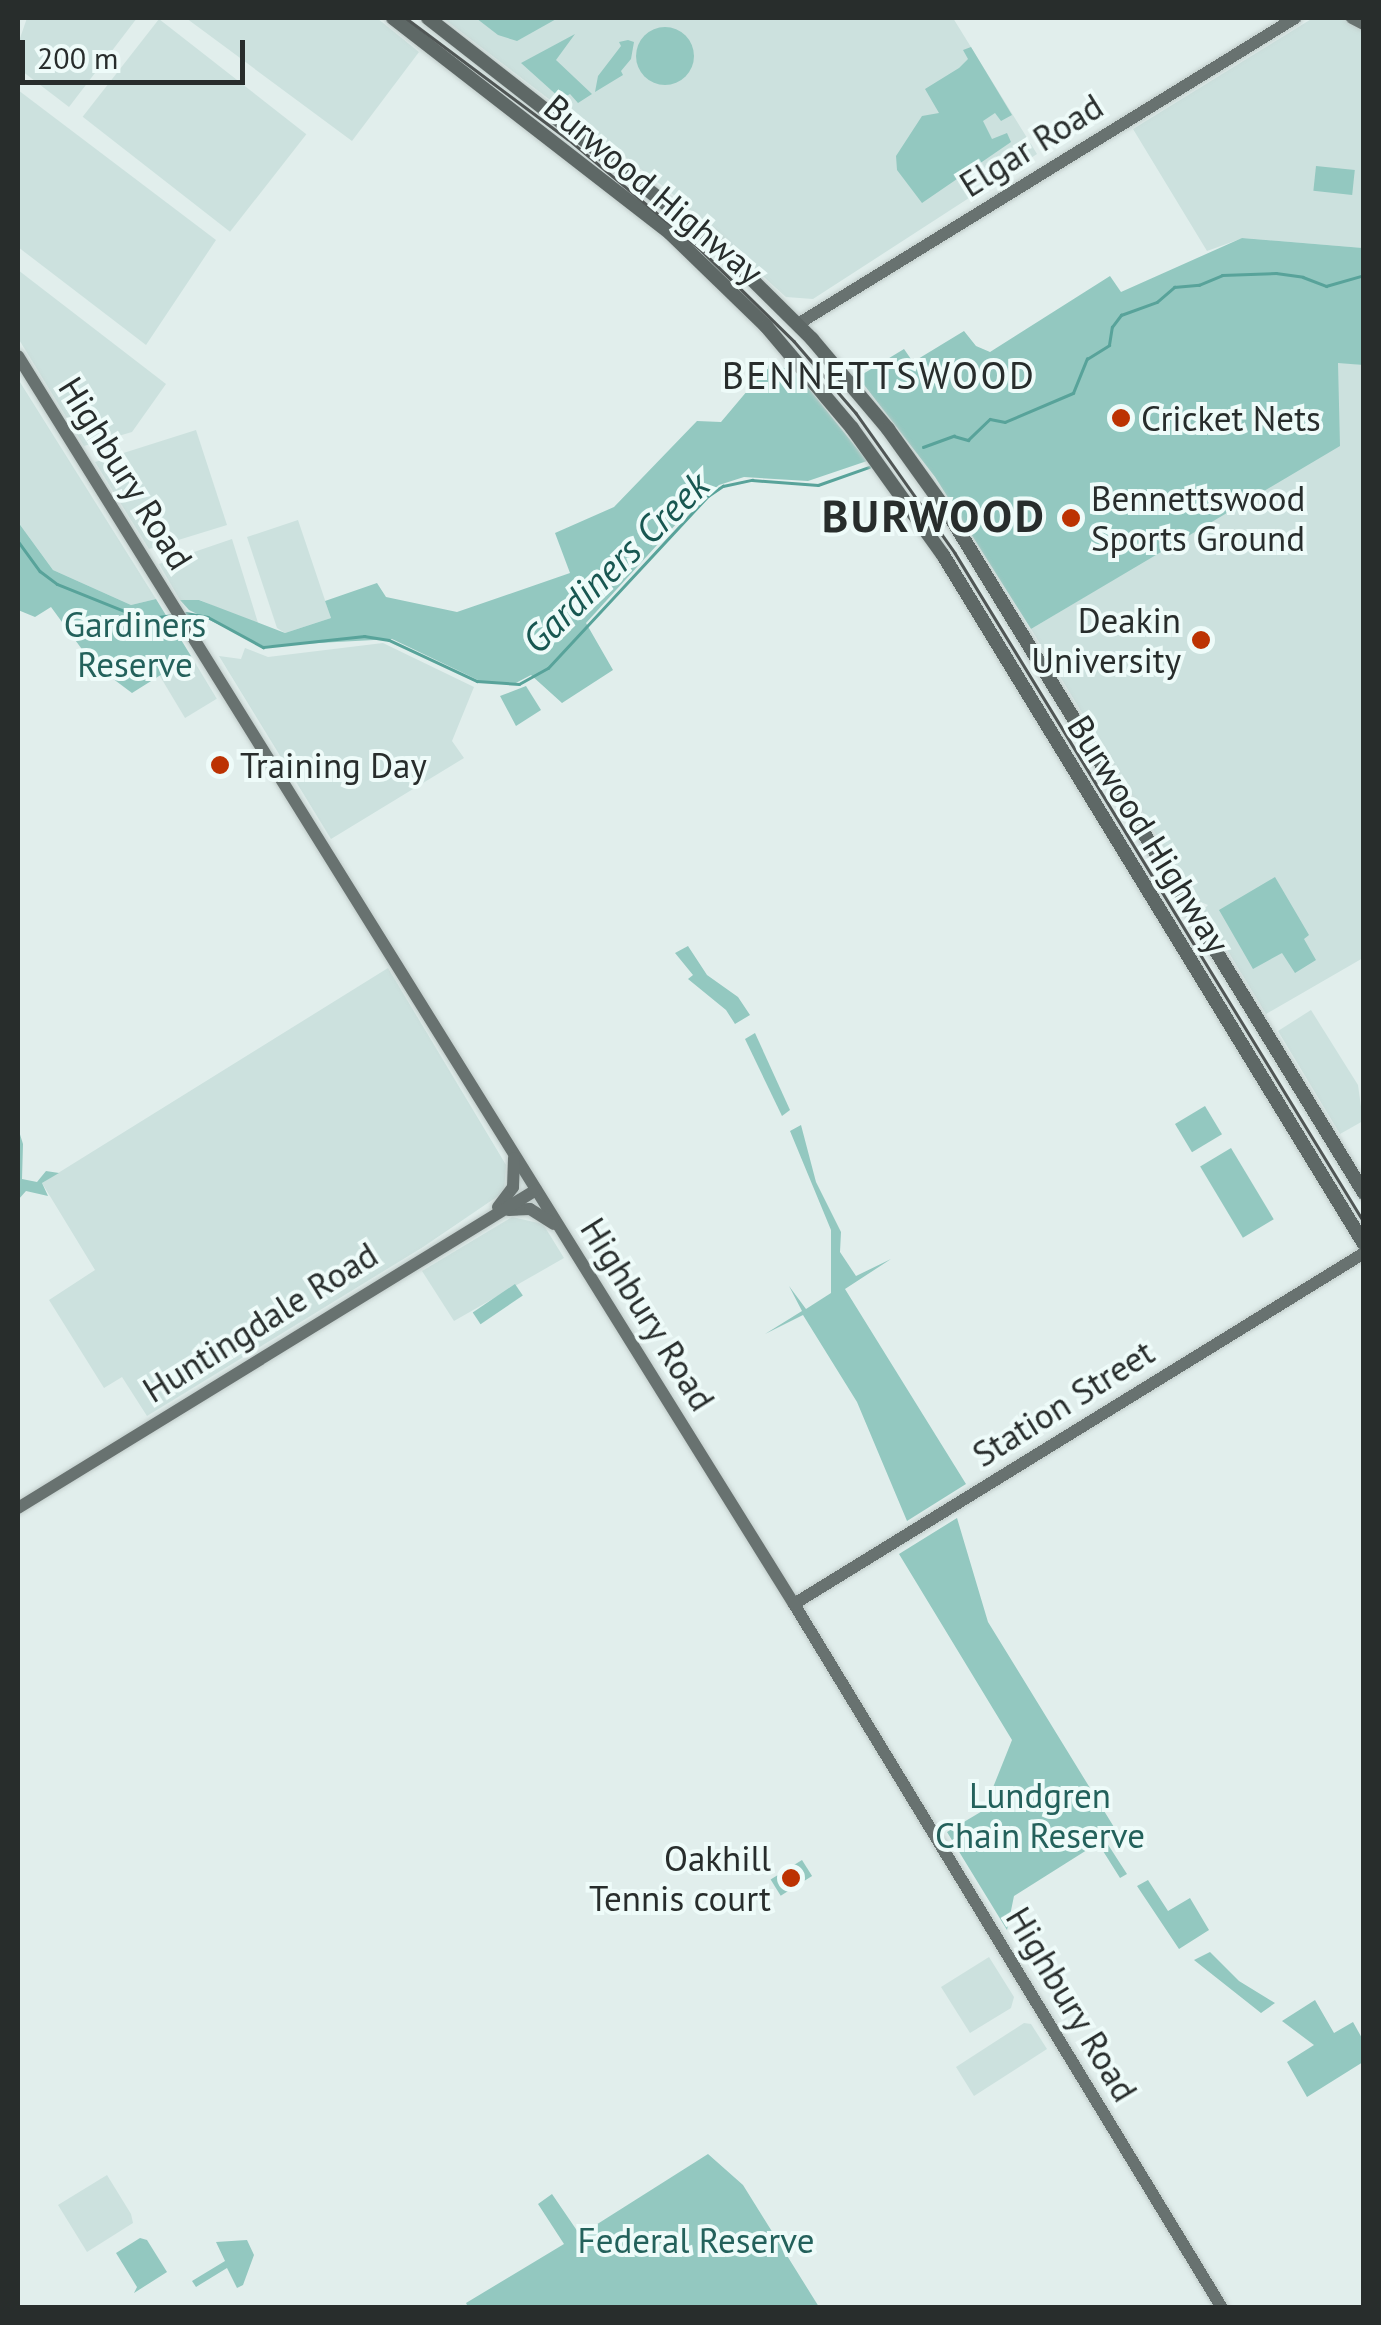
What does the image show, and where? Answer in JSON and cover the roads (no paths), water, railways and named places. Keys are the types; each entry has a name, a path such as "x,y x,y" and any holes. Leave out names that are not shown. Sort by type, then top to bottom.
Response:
{"highway":[{"name":"Burwood Highway","path":"393,18 661,225 779,341 888,474 1364,1244"},
{"name":"Burwood Highway","path":"427,18 682,214 812,339 930,486 1364,1192"},
{"path":"427,18 438,36 434,51"},
{"path":"779,341 798,324"},
{"path":"1004,656 1027,642"},
{"path":"1278,1101 1290,1092 1295,1081"}],"main road":[{"name":"Elgar Road","path":"798,324 1295,18"},
{"path":"1352,18 1364,24"},
{"path":"812,339 814,322 825,307"},
{"name":"Highbury Road","path":"18,356 794,1604 1222,2308"},
{"path":"486,1219 512,1191 514,1155"},
{"name":"Huntingdale Road","path":"18,1508 536,1190"},
{"path":"486,1219 512,1209 530,1209 560,1228"},
{"name":"Station Street","path":"794,1604 1364,1253"}],"waterway":[{"name":"Gardiners Creek","path":"923,447 954,436 968,440 990,419 1005,422 1073,393 1087,359 1109,345 1112,327 1121,315 1157,302 1174,287 1199,285 1222,275 1276,273 1326,286 1364,275"},
{"name":"Gardiners Creek","path":"186,613 208,617 263,647 364,636 389,640 477,681 519,684 548,668 708,496 723,486 752,480 818,485 869,467"},
{"name":"Gardiners Creek","path":"18,541 40,571 57,584 144,619 173,615"}],"tram line":[{"path":"406,18 568,139 699,248 794,341 856,413 955,553 1364,1222"}],"place":[{"name":"Cricket Nets","path":"1121,418"},
{"name":"Bennettswood Sports Ground","path":"1071,518"},
{"name":"Deakin University","path":"1201,640"},
{"name":"Training Day","path":"220,765"},
{"name":"Oakhill Tennis court","path":"791,1878"}],"district":[{"name":"BENNETTSWOOD","path":"879,375"},
{"name":"BURWOOD","path":"934,516"}],"park label":[{"name":"Gardiners Reserve","path":"135,644"},
{"name":"Lundgren Chain Reserve","path":"1040,1815"},
{"name":"Federal Reserve","path":"696,2240"}]}
